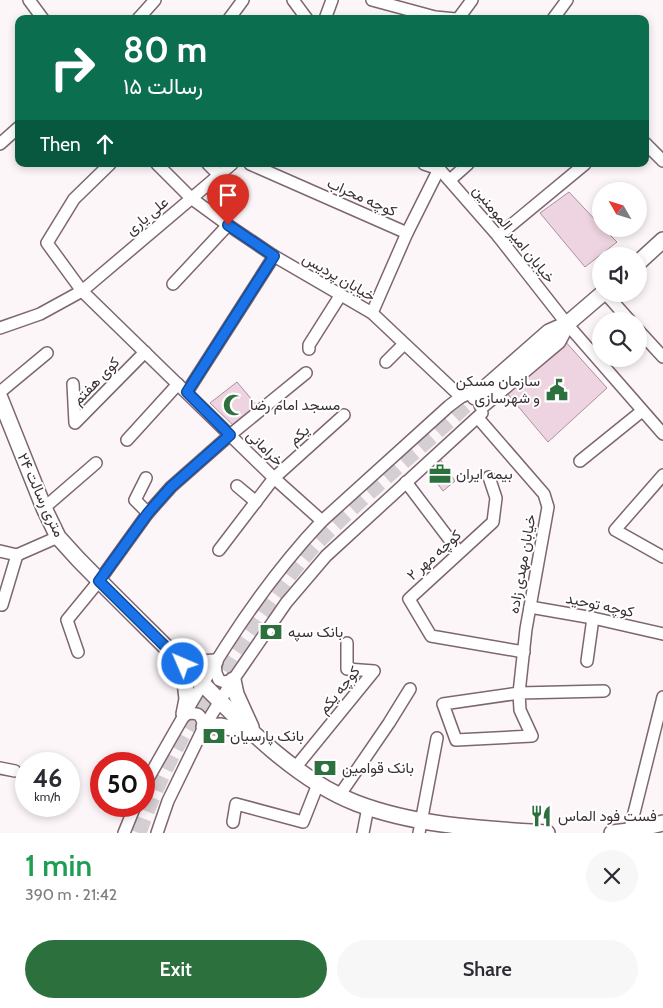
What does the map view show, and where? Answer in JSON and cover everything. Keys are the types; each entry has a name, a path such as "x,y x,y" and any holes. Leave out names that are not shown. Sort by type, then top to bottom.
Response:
{"main road":[{"path":"647,255 663,240"},
{"path":"474,404 492,390 549,332 567,324 594,302"},
{"name":"۲۴ متری رسالت","path":"0,398 44,508 58,537 99,581 219,701 295,768 339,796 399,816 420,826 547,833"},
{"path":"184,714 186,693 183,664 215,662"},
{"path":"233,680 236,694 254,732"},
{"path":"204,727 221,726 254,732"},
{"path":"612,833 631,832 663,823"}],"street":[{"path":"29,0 40,15"},
{"path":"142,15 155,0"},
{"path":"231,15 244,0"},
{"path":"293,0 304,15"},
{"path":"326,15 332,0"},
{"path":"372,0 428,15"},
{"path":"460,15 472,0"},
{"path":"556,15 567,0"},
{"path":"0,144 15,131"},
{"path":"649,147 663,162"},
{"name":"خرامانی","path":"107,167 74,200 46,243 82,291 274,478 322,521"},
{"name":"خیابان پردیس","path":"159,167 191,198 228,225 274,256 372,313 404,344 474,404"},
{"path":"211,167 219,175"},
{"name":"علی یاری","path":"0,328 40,314 82,291 228,167"},
{"name":"کوچه محراب","path":"257,167 407,233"},
{"path":"372,313 437,167"},
{"name":"خیابان امیر المومنین","path":"437,167 498,236 567,324 663,434"},
{"path":"450,180 465,167"},
{"path":"498,236 581,167"},
{"path":"173,284 228,225"},
{"path":"187,392 274,256"},
{"path":"309,349 309,345 340,296"},
{"path":"612,302 621,312"},
{"path":"647,339 663,358"},
{"path":"386,362 404,344"},
{"name":"کوی هفتم","path":"73,384 75,423 145,352"},
{"path":"0,392 47,353"},
{"path":"78,652 68,620 148,513 171,487 230,435 306,373"},
{"path":"127,440 178,384"},
{"path":"155,766 215,662 275,575 322,521 492,390"},
{"path":"157,833 168,801 204,727 219,701 286,603 326,556 406,482 474,404"},
{"name":"خیابان مهدی زاده","path":"474,404 544,494 548,507 530,607 519,693 520,710 532,736 456,740 443,704 519,693"},
{"path":"580,461 642,411"},
{"name":"یکم","path":"219,550 274,478 344,415"},
{"path":"44,508 96,463"},
{"path":"663,475 615,530 663,557"},
{"name":"کوچه مهر ۲","path":"489,477 496,498 493,522 409,599 431,636 524,652"},
{"path":"146,478 135,500 148,513"},
{"path":"406,482 459,552"},
{"path":"237,486 256,502"},
{"path":"0,551 17,556 58,537"},
{"path":"2,605 17,556"},
{"name":"کوچه توحید","path":"530,607 593,618 663,634"},
{"path":"587,662 593,618"},
{"name":"کوچه یکم","path":"295,768 374,670 347,669 347,643"},
{"path":"215,662 219,680 224,682 233,680"},
{"path":"339,796 389,724 410,689"},
{"path":"519,693 604,691"},
{"path":"631,832 661,714 663,697"},
{"path":"184,714 194,712 199,715 202,717 204,727"},
{"path":"420,826 437,738"},
{"path":"0,768 15,772"},
{"path":"233,822 236,804 303,822 318,784"},
{"path":"362,833 368,807"},
{"path":"124,833 131,817"}],"building":[{"path":"569,192 592,216 592,238 613,238 617,242 611,247 592,247 592,262 585,267 540,213"},
{"name":"سازمان مسکن و شهرسازی","path":"564,340 607,388 548,442 506,392"},
{"name":"مسجد امام رضا","path":"237,382 258,407 236,428 210,403"},
{"name":"بیمه ایران","path":"438,456 455,481 443,491 425,467"}],"tunnel":[{"path":"139,833 175,751 204,699 285,581 338,522 475,397"}],"place":[{"name":"سازمان مسکن و شهرسازی","path":"557,390"},
{"name":"مسجد امام رضا","path":"234,405"},
{"name":"بیمه ایران","path":"440,474"},
{"name":"بانک سپه","path":"271,632"},
{"name":"بانک پارسیان","path":"214,736"},
{"name":"بانک قوامین","path":"325,768"},
{"name":"فست فود الماس","path":"541,816"}],"route":[{"path":"183,664 99,581 148,513 171,487 230,435 187,392 274,256 228,225"}]}
